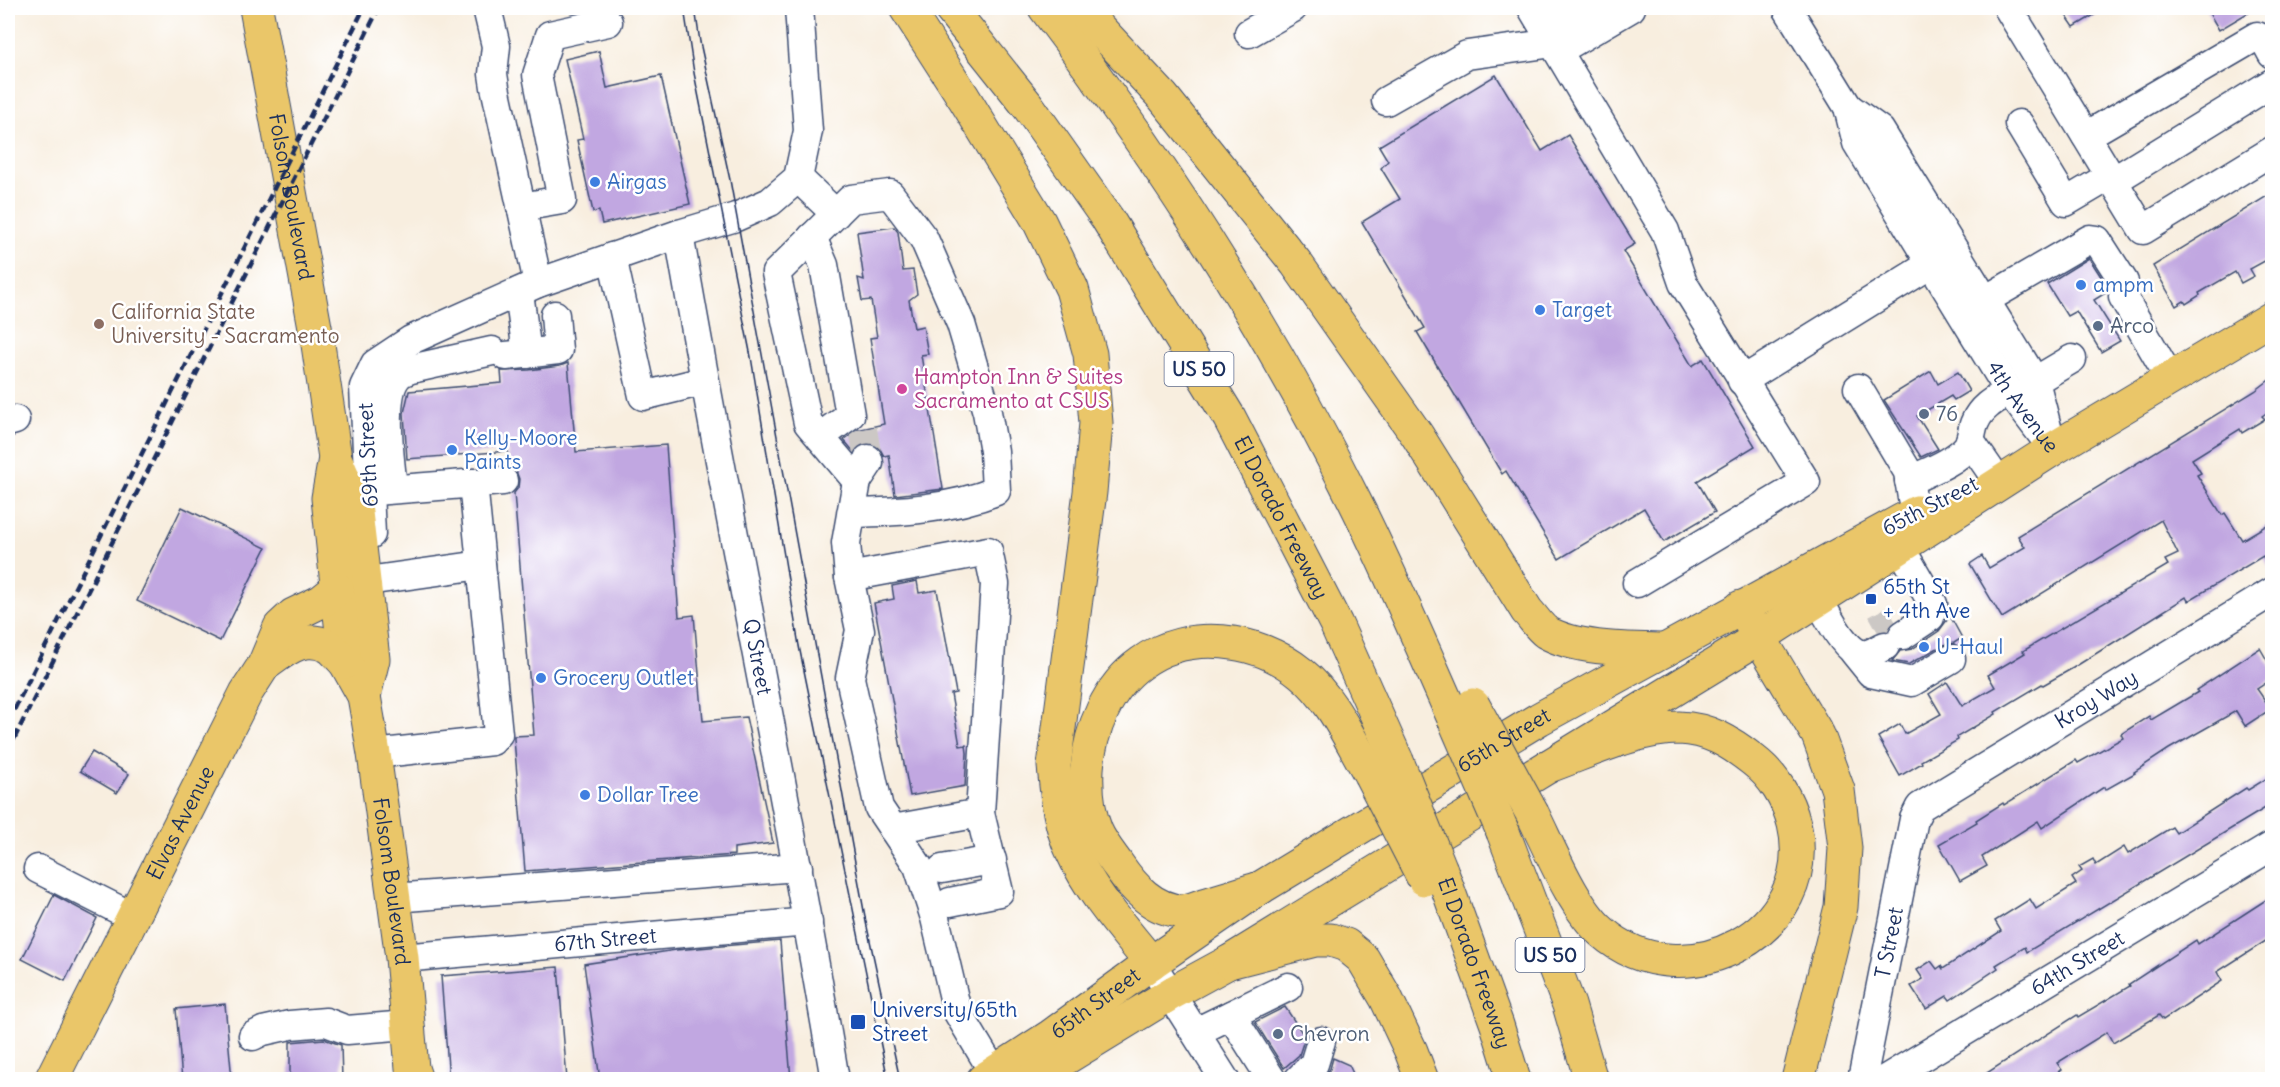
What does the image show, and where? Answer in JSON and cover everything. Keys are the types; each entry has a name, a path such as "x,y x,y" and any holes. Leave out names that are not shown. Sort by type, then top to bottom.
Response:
{"main road":[{"name":"Folsom Boulevard","path":"256,8 317,338 335,458 355,504 359,661 402,958 411,1076"},
{"path":"906,8 1039,221 1072,289 1090,354 1096,423 1091,481 1054,766 1058,809 1071,850 1092,888 1151,963"},
{"name":"El Dorado Freeway","path":"950,8 1028,106 1107,218 1229,417 1336,624 1383,767 1433,874 1497,1025 1514,1080"},
{"name":"US 50","path":"1045,8 1135,131 1210,246 1315,425 1391,577 1464,712 1503,832 1569,1005 1591,1080"},
{"path":"1080,8 1163,97 1296,262 1417,435 1527,611 1545,631 1579,644 1617,649 1665,650"},
{"name":"65th Street","path":"989,1076 1051,1036 1260,888 1539,719 1915,513 1996,478 2053,449 2272,318"},
{"name":"Folsom Boulevard","path":"335,458 328,498 338,589 359,661"},
{"name":"65th Street","path":"1030,1080 1172,993 1229,962 1760,636 1900,547 1996,478"},
{"name":"Elvas Avenue","path":"51,1080 246,693 264,665 280,627 293,615 322,601 338,589"},
{"path":"1741,607 1818,735 1838,790 1845,848 1841,907 1798,1080"},
{"path":"1260,888 1183,911 1163,907 1146,898 1131,884 1096,832 1088,803 1086,784 1090,745 1104,708 1120,683 1134,669 1158,653 1185,644 1214,641 1243,644 1261,650 1287,663 1316,688 1383,767"},
{"path":"264,665 295,643 328,646 359,661"},
{"path":"1464,712 1533,815 1584,912 1600,931 1616,943 1631,951 1657,959 1693,961 1726,952 1742,944 1763,928 1775,915 1788,892 1797,867 1798,841 1792,815 1785,799 1759,764 1716,734 1681,728 1663,729 1637,735 1549,766"},
{"path":"1229,962 1315,940 1331,940 1346,945 1363,959 1386,998 1422,1080"}],"street":[{"path":"487,8 496,46 493,60 494,80 521,207 528,288 508,354"},
{"path":"799,8 808,131 798,178 836,214"},
{"path":"1249,33 1293,8"},
{"path":"1547,33 1583,8"},
{"path":"1386,101 1467,55 1631,8"},
{"name":"4th Avenue","path":"1787,8 1848,107 1857,143 1931,264 2022,386"},
{"path":"2008,8 2143,230 2272,151"},
{"path":"521,207 562,200 537,75 550,35 608,22"},
{"path":"1547,33 1665,231 1683,283 1806,482 1637,584"},
{"path":"2086,136 2257,36 2264,39 2272,54"},
{"path":"2019,124 2067,202 2272,84"},
{"name":"4th Avenue","path":"1848,107 1880,130 1985,300 2022,386 2053,449"},
{"name":"69th Street","path":"359,661 374,580 381,490 364,387 375,364 411,340 528,288 679,234 736,217 770,202 798,178"},
{"path":"852,513 898,512 976,499 996,491 994,451 987,412 961,324 924,239 890,194 850,199 776,273 808,423 820,437 863,470 852,513 846,543 849,577 860,630 850,678 879,808 918,866 935,918 957,1011 989,1076"},
{"name":"Q Street","path":"679,234 704,381 798,867 835,1080"},
{"path":"812,237 824,265 856,422 820,437"},
{"path":"1985,300 2090,239 2097,240 2124,282 2123,297 2171,380"},
{"path":"612,257 643,396 704,381"},
{"path":"1742,381 1931,264"},
{"path":"503,481 381,490 387,402 392,385 399,374 411,369 508,354 558,350 555,315"},
{"path":"1909,481 1952,458 1965,448 1970,441 1975,420 1982,411 2072,359"},
{"path":"1858,388 1908,472 1915,513"},
{"path":"1970,441 1996,478"},
{"path":"374,754 492,741 498,734 473,483"},
{"path":"1849,646 1856,638 1889,632 1930,617 1933,604 1900,547"},
{"path":"849,577 988,552 995,584 980,813 999,892 950,902"},
{"path":"374,580 481,565"},
{"name":"Kroy Way","path":"1920,807 2272,592"},
{"path":"1818,599 1849,646 1871,673 1912,682 1951,659"},
{"name":"T Street","path":"1862,1080 1914,819 1920,807"},
{"path":"893,829 980,813"},
{"name":"64th Street","path":"1884,1080 2272,846"},
{"path":"942,869 992,860"},
{"path":"393,898 798,867"},
{"path":"38,870 133,917"},
{"name":"67th Street","path":"402,958 808,922"},
{"path":"1151,963 1225,1080"},
{"path":"1196,1032 1288,987"},
{"path":"1231,1015 1272,1080"},
{"path":"253,1036 263,1031 290,1025 326,1022 347,1030 407,1025"},
{"path":"1298,1080 1314,1064 1320,1041"}],"building":[{"path":"2061,8 2106,8 2074,27"},
{"path":"2206,8 2256,8 2219,30"},
{"path":"599,51 607,88 661,76 690,204 602,224 599,211 593,212 577,140 583,139 565,59"},
{"path":"1496,75 1542,151 1568,135 1635,244 1623,251 1692,366 1703,359 1755,446 1697,481 1715,512 1664,542 1644,508 1559,559 1506,471 1502,474 1417,332 1425,328 1362,222 1400,199 1381,168 1388,161 1379,146"},
{"path":"2272,193 2272,257 2250,269 2254,276 2241,283 2235,272 2199,293 2200,295 2186,304 2184,301 2176,306 2153,266"},
{"name":"Hampton Inn & Suites Sacramento at CSUS","path":"894,227 898,232 903,271 913,270 917,294 909,300 914,328 923,326 928,354 921,355 943,489 895,495 889,455 884,456 879,447 872,443 863,443 854,452 844,440 857,430 884,424 870,338 877,337 871,300 862,301 858,278 864,280 857,232"},
{"name":"ampm","path":"2089,258 2107,286 2107,292 2094,300 2120,341 2101,352 2076,311 2067,316 2047,284"},
{"path":"568,363 576,452 666,445 679,617 694,615 703,721 746,717 773,843 734,848 734,855 525,871 514,736 534,735 514,493 518,488 519,479 516,471 509,466 508,451 407,459 404,413 409,391 502,383 501,371 529,370"},
{"path":"1931,371 1938,384 1958,372 1969,391 1954,400 1951,396 1917,416 1938,449 1921,457 1884,400"},
{"path":"2272,378 2272,409 2262,416 2265,419 2242,433 2240,429 2192,459 2201,473 2197,475 2222,515 2225,513 2242,540 2272,522 2272,572 2263,556 2188,601 2186,597 2073,668 1995,712 1996,714 1957,737 1958,740 1900,776 1878,737 1900,724 1905,734 1941,714 1929,694 1947,682 1962,706 1995,687 1988,675 2025,653 2023,651 2168,565 2165,560 2178,554 2161,520 2002,618 1970,564 1982,556 1989,568 2025,547 2018,536 2255,391"},
{"path":"182,507 266,548 220,641 137,601"},
{"path":"917,581 919,593 937,590 956,693 951,694 960,746 966,745 967,753 965,786 910,796 874,603 894,599 892,586"},
{"path":"1950,616 1962,638 1954,643 1943,645 1909,664 1892,661 1900,651 1912,649 1939,631"},
{"path":"2260,648 2272,669 2272,679 2257,689 2271,709 2245,726 2236,711 2169,749 2135,773 2105,790 2104,787 2042,828 2038,821 1982,857 1987,866 1960,881 1939,844 2076,760 2078,763 2123,738 2121,734 2149,716 2151,720 2198,692 2196,690"},
{"path":"92,752 129,774 117,793 80,771"},
{"path":"2272,775 2272,804 2027,952 2025,947 1996,965 1998,968 1950,1000 1947,996 1926,1009 1911,986 1923,979 1917,970 1931,961 1937,969 1941,966 1943,969 2001,931 1995,921 2030,899 2036,909 2076,884 2072,878 2082,871 2079,867 2093,859 2096,865 2124,847 2128,854 2172,827 2176,833 2246,788 2248,790"},
{"path":"54,895 97,918 65,981 22,959"},
{"path":"2272,896 2272,937 2217,972 2222,981 2163,1020 2159,1015 2113,1043 2107,1032 2057,1063 2062,1070 2046,1080 1976,1080 2077,1015 2078,1017 2130,986 2129,984 2196,940 2198,944"},
{"path":"780,941 791,1080 715,1080 715,1076 670,1080 600,1080 584,964 676,950"},
{"path":"558,967 567,1080 449,1080 441,976"},
{"path":"225,1004 232,1080 182,1080 176,1009"},
{"path":"1285,1007 1305,1037 1299,1055 1284,1068 1255,1022"},
{"path":"324,1039 341,1045 342,1080 290,1080 290,1042"},
{"path":"1333,1058 1349,1065 1356,1080 1322,1080 1330,1069"}],"tunnel":[{"path":"863,429 868,459"},
{"path":"1876,629 1894,619"}],"tram line":[{"path":"684,8 694,73 751,357 799,646 888,1080"},
{"path":"695,8 700,42 730,180 866,922 900,1080"}],"railway":[{"path":"8,722 364,8"},
{"path":"8,751 379,8"}],"place":[{"name":"Airgas","path":"595,182"},
{"name":"ampm","path":"2081,285"},
{"name":"Target","path":"1540,310"},
{"name":"California State University - Sacramento","path":"99,324"},
{"name":"Arco","path":"2098,326"},
{"name":"Hampton Inn & Suites Sacramento at CSUS","path":"902,389"},
{"name":"76","path":"1924,414"},
{"name":"Kelly-Moore Paints","path":"452,450"},
{"name":"65th St + 4th Ave","path":"1871,599"},
{"name":"U-Haul","path":"1924,647"},
{"name":"Grocery Outlet","path":"541,678"},
{"name":"Dollar Tree","path":"585,795"},
{"name":"University/65th Street","path":"858,1022"},
{"name":"Chevron","path":"1278,1034"}]}
